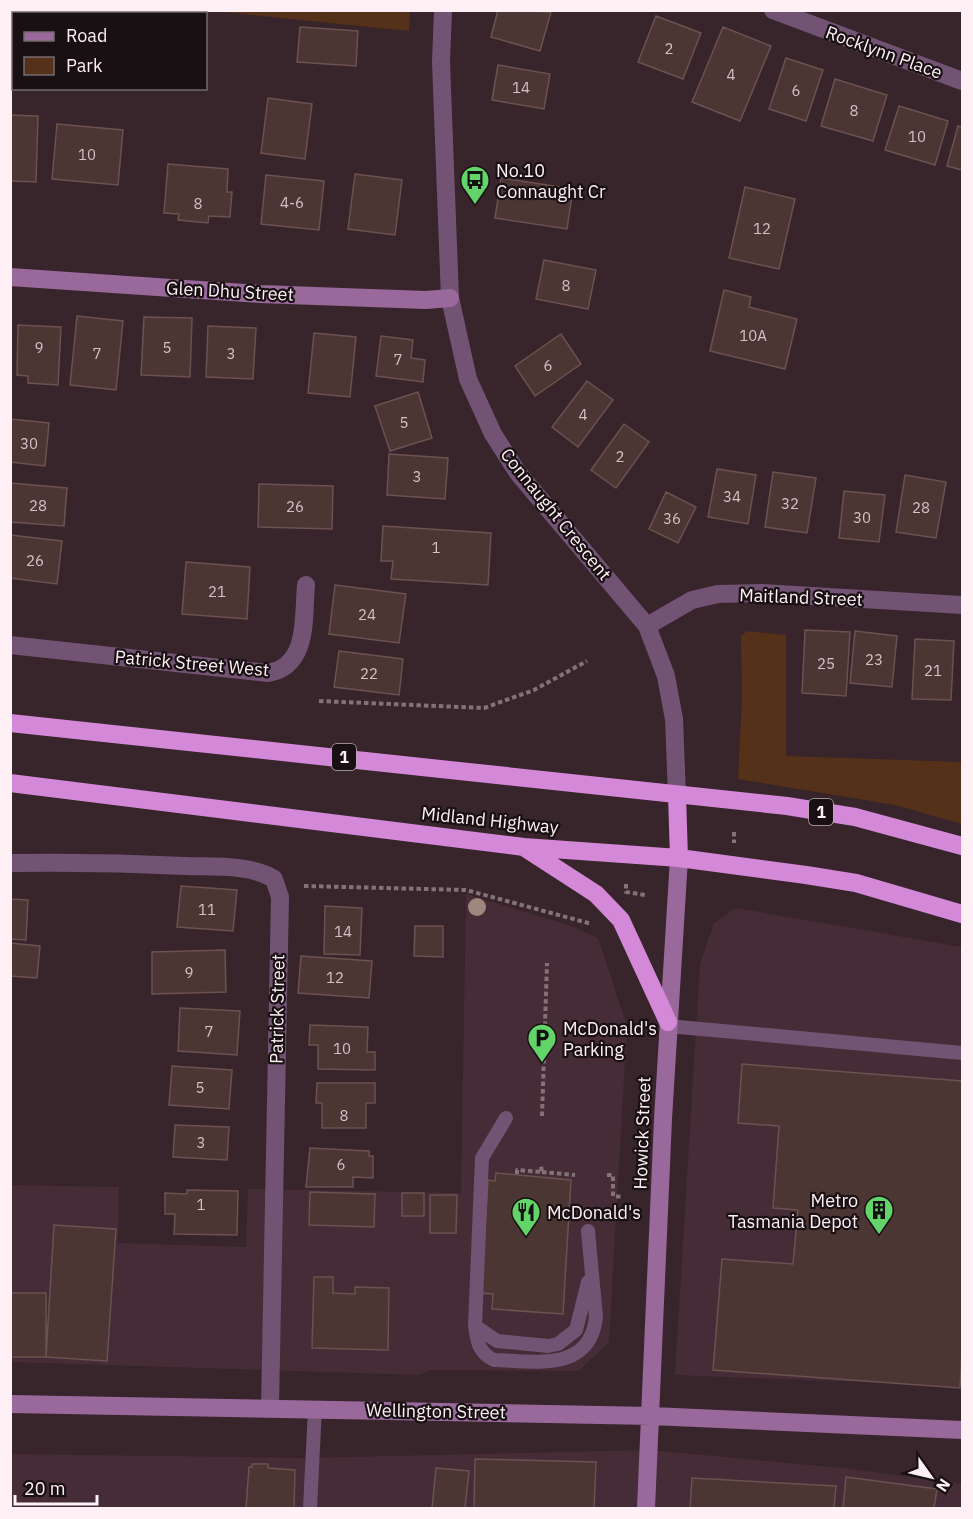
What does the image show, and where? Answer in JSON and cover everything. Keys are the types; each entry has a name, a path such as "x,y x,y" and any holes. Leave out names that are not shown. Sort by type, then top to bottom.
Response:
{"highway":[{"name":"1","path":"10,723 787,806 855,818 963,846"},
{"name":"Midland Highway","path":"10,783 524,847 679,858 856,883 963,914"},
{"name":"Howick Street","path":"677,795 679,858"},
{"path":"524,847 596,894 621,920 668,1024"}],"street":[{"name":"Connaught Crescent","path":"443,10 442,107 450,298 468,379 493,434 519,473 647,626 666,676 674,719 677,795"},
{"name":"Rocklynn Place","path":"773,10 963,81"},
{"name":"Glen Dhu Street","path":"10,277 260,294 426,300 450,298"},
{"name":"Patrick Street West","path":"10,645 268,673 280,671 290,665 299,647 306,585"},
{"name":"Maitland Street","path":"647,626 692,600 718,594 762,593 963,605"},
{"name":"Howick Street","path":"646,1509 668,1024 679,858"},
{"name":"Patrick Street","path":"10,863 98,862 228,868 264,872 274,879 280,897 270,1407"},
{"name":"Wellington Street","path":"10,1404 270,1407 652,1416 963,1430"},
{"name":"Wellington Street","path":"861,1425 963,1443"}],"lane":[{"path":"668,1024 963,1053"},
{"path":"506,1118 482,1158 475,1326 480,1350 494,1360 558,1362 576,1353 594,1329 588,1231"},
{"path":"310,1509 315,1408"}],"path":[{"path":"319,701 483,708 534,690 587,661"},
{"path":"734,832 734,847"},
{"path":"626,884 626,892 645,895"},
{"path":"304,886 466,890 596,925"},
{"path":"542,1116 547,963"},
{"path":"541,1166 542,1172"},
{"path":"517,1174 517,1170 575,1175"},
{"path":"607,1175 613,1174 613,1197 623,1197"}],"shaded area":[{"path":"466,894 569,925 598,938 627,1026 609,1342 579,1371 428,1370 420,1375 11,1362 11,1185 119,1187 118,1243 246,1247 248,1189 461,1193"},
{"path":"736,908 962,947 962,1386 675,1375 700,964 714,923"},
{"path":"650,1450 843,1468 962,1484 962,1508 11,1508 11,1454 306,1458"}],"green space":[{"path":"211,11 410,11 409,31"},
{"path":"747,631 786,635 786,756 962,762 962,824 895,805 738,779 742,700 741,636"}],"building":[{"path":"61,10 80,10 86,12 60,12"},
{"path":"498,10 551,12 540,51 491,37"},
{"path":"656,16 701,33 683,79 638,62"},
{"path":"300,27 358,31 356,66 297,62"},
{"path":"723,27 771,46 740,121 692,102"},
{"path":"786,58 823,70 806,121 769,109"},
{"path":"498,65 550,74 544,109 492,100"},
{"path":"835,79 887,95 873,141 821,126"},
{"path":"268,98 312,104 305,159 261,153"},
{"path":"899,106 948,121 935,165 885,150"},
{"path":"10,115 38,116 36,182 10,181"},
{"path":"57,124 123,130 118,185 52,179"},
{"path":"958,126 962,127 962,170 947,166"},
{"path":"168,164 228,169 227,192 232,192 230,217 209,216 208,223 178,220 179,214 164,213"},
{"path":"355,174 402,180 395,235 348,229"},
{"path":"266,175 324,181 319,230 261,224"},
{"path":"501,178 573,189 567,229 495,218"},
{"path":"745,187 795,199 779,269 729,258"},
{"path":"544,260 596,270 588,309 536,299"},
{"path":"724,290 751,297 749,307 797,319 785,369 710,351"},
{"path":"77,316 123,321 116,390 70,385"},
{"path":"144,317 192,318 190,377 141,375"},
{"path":"18,325 61,327 58,385 28,383 28,376 17,375"},
{"path":"208,326 256,328 253,379 206,377"},
{"path":"314,333 356,337 350,397 308,393"},
{"path":"561,334 581,364 535,396 515,366"},
{"path":"381,336 413,340 411,358 425,360 423,382 376,376"},
{"path":"587,381 613,400 578,447 552,427"},
{"path":"418,392 432,438 390,451 375,406"},
{"path":"10,419 49,423 45,466 10,462"},
{"path":"624,424 649,442 616,488 591,470"},
{"path":"389,454 448,458 445,499 387,495"},
{"path":"717,469 756,475 748,524 708,517"},
{"path":"773,472 816,478 807,533 765,527"},
{"path":"905,475 946,482 936,538 896,532"},
{"path":"10,483 67,488 64,526 10,522"},
{"path":"259,484 333,486 332,529 258,527"},
{"path":"844,491 885,495 879,542 839,538"},
{"path":"666,492 696,507 678,543 649,529"},
{"path":"383,526 491,533 488,585 391,579 393,561 381,561"},
{"path":"10,535 62,541 57,584 10,578"},
{"path":"186,562 250,567 247,619 182,614"},
{"path":"335,585 406,594 399,643 329,634"},
{"path":"805,630 850,632 846,696 802,693"},
{"path":"855,631 897,636 892,687 850,683"},
{"path":"915,639 954,641 951,700 912,699"},
{"path":"339,651 403,659 399,695 334,687"},
{"path":"181,886 237,890 233,931 177,927"},
{"path":"10,899 28,900 26,940 10,939"},
{"path":"325,906 362,908 360,955 324,954"},
{"path":"415,926 443,926 443,957 414,956"},
{"path":"10,943 40,946 37,978 10,976"},
{"path":"225,950 226,992 152,994 152,952"},
{"path":"301,956 372,961 369,998 298,993"},
{"path":"180,1008 240,1011 237,1055 178,1051"},
{"path":"310,1025 368,1027 367,1052 375,1052 375,1070 318,1069 318,1045 309,1045"},
{"name":"Metro Tasmania Depot","path":"742,1064 962,1081 960,1388 713,1370 722,1259 793,1264 798,1210 773,1208 779,1126 738,1123"},
{"path":"172,1066 232,1070 229,1109 169,1105"},
{"path":"317,1083 375,1083 375,1103 366,1103 366,1128 322,1128 322,1103 316,1103"},
{"path":"175,1125 229,1127 227,1160 173,1157"},
{"path":"310,1148 369,1151 369,1156 373,1156 373,1178 353,1177 353,1187 306,1187"},
{"name":"McDonald's","path":"496,1173 571,1180 563,1314 492,1309 493,1294 481,1293 488,1180 495,1181"},
{"path":"187,1190 238,1191 237,1235 174,1234 175,1214 165,1214 165,1193 187,1194"},
{"path":"310,1192 375,1194 374,1227 309,1225"},
{"path":"402,1193 424,1193 424,1216 402,1216"},
{"path":"430,1195 457,1195 456,1233 430,1233"},
{"path":"54,1225 116,1229 107,1361 46,1357"},
{"path":"314,1277 333,1277 333,1293 355,1294 355,1287 389,1288 388,1350 312,1348"},
{"path":"10,1293 46,1293 46,1357 10,1357"},
{"path":"475,1459 596,1462 594,1508 474,1508"},
{"path":"252,1464 268,1464 268,1468 295,1470 294,1508 246,1508 249,1467 252,1467"},
{"path":"436,1468 469,1471 465,1508 432,1508"},
{"path":"846,1477 937,1489 934,1508 843,1508"},
{"path":"692,1478 836,1486 834,1508 690,1508"}],"place":[{"name":"No.10 Connaught Cr","path":"475,206"},
{"name":"McDonald's Parking","path":"542,1064"},
{"name":"Metro Tasmania Depot","path":"879,1236"},
{"name":"McDonald's","path":"526,1238"}]}
